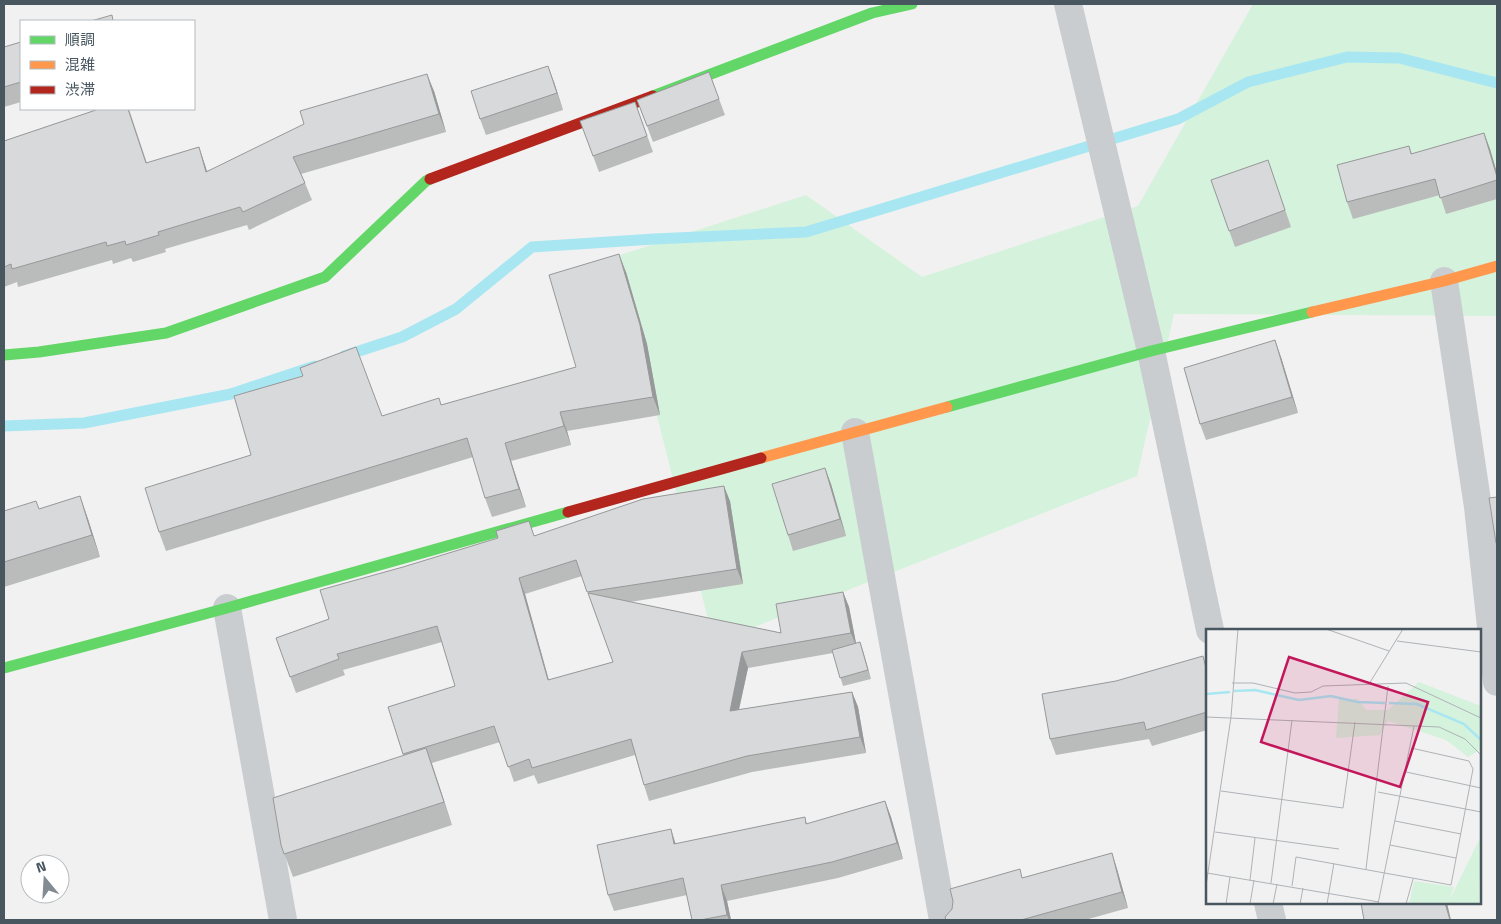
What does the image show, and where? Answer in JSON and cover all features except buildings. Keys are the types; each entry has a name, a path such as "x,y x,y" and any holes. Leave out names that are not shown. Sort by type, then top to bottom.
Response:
{"street":[{"path":"4,355 38,352 166,333 325,277 426,181 873,8 912,4"},
{"path":"1068,4 1151,351 1210,629"},
{"path":"4,668 227,608 1151,351 1444,281 1497,266"},
{"path":"1444,281 1488,506 1497,682"},
{"path":"855,432 943,920"},
{"path":"227,608 283,920"},
{"path":"1268,904 1272,920"}],"green space":[{"path":"1253,4 1497,4 1497,316 1174,314 1137,476 714,643 617,256 806,195 922,277 1138,206"}],"waterway":[{"path":"344,356 402,337 456,309 532,247 806,232 1178,119 1248,82 1347,57 1399,58 1497,83"},
{"path":"4,426 84,423 231,394 315,366"}],"traffic: fast":[{"path":"653,96 872,13 912,4"},
{"path":"4,355 39,352 166,333 325,277 430,179"},
{"path":"947,407 1151,351 1312,312"},
{"path":"4,668 227,608 568,512"}],"traffic: slow":[{"path":"1312,312 1444,281 1497,266"},
{"path":"761,458 947,407"}],"traffic: jam":[{"path":"430,179 653,96"},
{"path":"568,512 761,458"}]}
